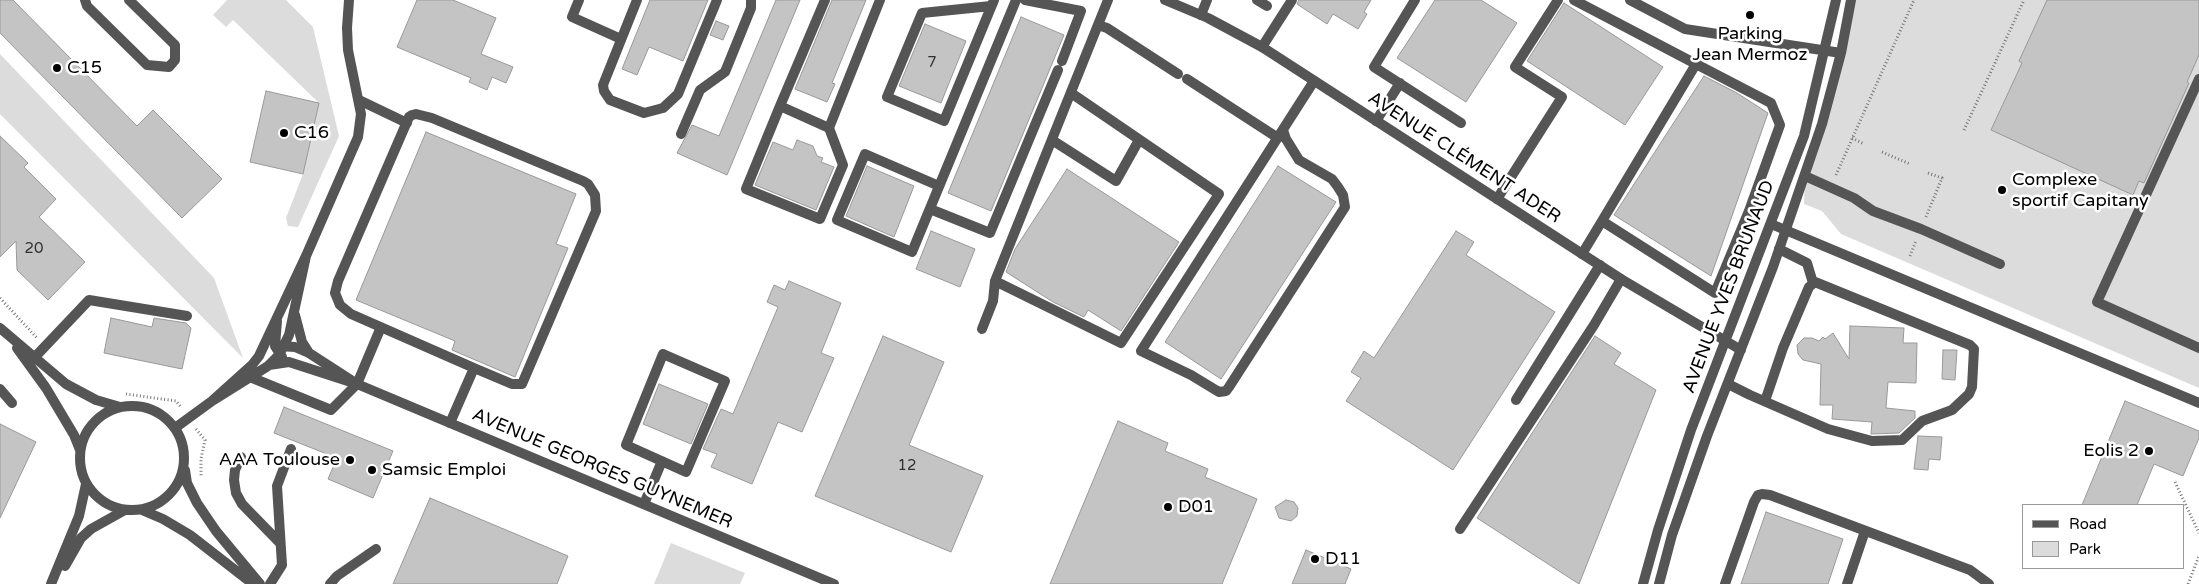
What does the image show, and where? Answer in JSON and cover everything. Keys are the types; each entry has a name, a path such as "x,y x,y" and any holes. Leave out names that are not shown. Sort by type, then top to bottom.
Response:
{"street":[{"path":"85,0 87,6 147,66 169,68 175,60 176,45 129,0"},
{"path":"212,401 252,365 259,356 306,256 358,137 361,114 348,50 349,0"},
{"path":"579,0 572,17 621,39"},
{"path":"637,0 604,78 604,91 610,100 637,112 644,113 657,111 670,103 678,94 717,0"},
{"path":"681,134 700,90 724,72 751,8 751,0"},
{"path":"825,0 746,189 820,219 843,165 829,128 880,0"},
{"path":"939,186 865,154 837,220 912,252 1016,0"},
{"path":"930,210 990,233 1081,11 1025,0"},
{"path":"982,329 993,301 994,281 1108,0"},
{"name":"AVENUE CLÉMENT ADER","path":"1166,0 1234,31 1262,48 1621,279 1741,350"},
{"path":"1201,15 1207,0"},
{"path":"1257,0 1267,6"},
{"path":"1262,48 1292,0"},
{"path":"1415,0 1374,67 1461,122"},
{"path":"1497,200 1562,97 1515,67 1558,0"},
{"path":"1574,0 1771,103 1780,125 1715,293 1602,222"},
{"path":"1630,0 1685,29 1841,53"},
{"name":"AVENUE YVES BRUNAUD","path":"1644,584 1658,530 1691,430 1804,136 1836,0"},
{"name":"AVENUE YVES BRUNAUD","path":"1659,584 1672,535 1707,436 1805,176 1822,124 1841,53 1851,0"},
{"path":"993,3 944,121 887,97 922,13 993,3"},
{"path":"1098,25 1107,28 1182,76 1281,134 1299,160 1332,179 1346,203 1229,387 1222,392 1218,392 1141,351 1281,134 1314,81"},
{"path":"1582,254 1696,64"},
{"path":"2199,79 2098,302 2199,348"},
{"path":"1376,121 1400,83"},
{"path":"994,281 1121,343 1218,194 1070,94"},
{"path":"359,100 407,123"},
{"path":"780,106 829,128"},
{"path":"416,114 432,118 583,181 588,184 595,195 596,210 522,384 512,384 474,368 351,314 340,305 335,293 336,287 407,123 409,117 416,114"},
{"path":"1052,140 1116,181 1140,140"},
{"path":"1805,176 1854,198 1873,211 1921,229 2000,264"},
{"path":"1771,224 2199,403"},
{"path":"1765,401 1783,348 1813,283 1807,263 1779,249"},
{"path":"175,428 212,401 268,366 289,335 306,256"},
{"path":"1516,400 1600,265"},
{"path":"1460,529 1594,325 1621,279"},
{"path":"1728,384 1828,429 1872,441 1902,440 1922,421 1952,410 1972,390 1974,351 1972,346 1819,282 1813,283"},
{"path":"34,358 89,300 187,316"},
{"path":"282,304 277,323 280,349 289,362"},
{"path":"294,312 302,342 309,353"},
{"path":"250,377 331,410 358,384 381,327"},
{"path":"4,332 66,384 96,400 120,407 135,406 150,409 164,416 175,428 183,445 187,483 196,503 216,531 260,584"},
{"path":"4,332 46,388 74,434 80,450 81,468 86,484 102,502 125,510 142,510 158,504 171,494 180,480 184,464"},
{"path":"259,356 280,349"},
{"name":"AVENUE GEORGES GUYNEMER","path":"280,349 309,353 358,384"},
{"path":"663,354 725,381 686,472 662,461 626,445 663,354"},
{"name":"AVENUE GEORGES GUYNEMER","path":"268,366 289,362 358,384 834,584"},
{"path":"450,422 474,368"},
{"path":"0,389 12,403"},
{"path":"80,450 87,431 101,416 120,407"},
{"path":"270,584 282,565 276,486 291,449"},
{"path":"241,457 235,470 236,493 242,504 279,542"},
{"path":"644,504 662,461"},
{"path":"53,584 79,516 86,484"},
{"path":"1725,584 1754,502 1758,495 1762,494 1865,530 1970,570 1989,584"},
{"path":"53,584 81,538 90,529 125,510"},
{"path":"142,510 163,519 190,535 253,584"},
{"path":"1847,584 1865,530"},
{"path":"330,584 337,576 376,549"}],"path":[{"path":"1835,178 1914,0"},
{"path":"1964,130 2024,0"},
{"path":"1852,138 1864,144"},
{"path":"1882,152 1910,164"},
{"path":"1928,173 1942,178"},
{"path":"0,298 21,319 45,348"},
{"path":"121,393 176,401 205,440 201,459 202,480"},
{"path":"2175,482 2199,533"},
{"path":"2188,584 2199,556"}],"green space":[{"path":"227,0 286,0 313,27 339,136 298,227 288,226 286,218 303,174 319,103 233,20 226,27 213,15"},
{"name":"Complexe sportif Capitany","path":"1851,0 2199,0 2199,388 1841,234 1822,211 1804,204 1805,176"},
{"path":"0,54 214,278 243,358 0,114"},
{"path":"671,543 745,573 740,584 654,584"}],"building":[{"path":"0,0 13,0 137,126 153,110 222,179 182,218 0,33"},
{"path":"417,0 453,0 496,18 481,54 513,67 506,83 492,77 487,90 469,82 471,78 397,47"},
{"path":"650,0 708,0 683,61 649,47 637,75 622,69"},
{"path":"776,0 800,0 727,175 677,153 692,125 719,136"},
{"path":"832,0 866,0 832,83 835,84 827,102 795,89"},
{"path":"1299,0 1371,0 1364,12 1367,14 1358,29 1333,14 1327,24 1297,4"},
{"path":"1435,0 1481,0 1517,23 1466,102 1397,58"},
{"path":"2047,0 2199,0 2199,55 2187,82 2189,83 2144,183 2139,181 2133,195 1991,130 2022,63 2019,61"},
{"path":"1564,3 1663,67 1625,125 1527,61"},
{"path":"1021,17 1064,35 991,211 948,193"},
{"path":"716,21 729,26 723,40 710,35"},
{"path":"925,24 966,41 941,103 899,86"},
{"path":"1704,76 1737,93 1768,113 1711,276 1614,215"},
{"name":"C16","path":"266,91 319,103 303,174 250,162"},
{"path":"426,132 576,194 556,244 568,248 515,377 452,350 455,341 356,300"},
{"path":"0,136 28,163 24,167 56,199 39,217 85,262 48,300 17,270 16,241 0,257"},
{"path":"797,140 813,146 817,156 823,158 821,162 834,167 816,210 755,185 773,142 793,150"},
{"path":"867,166 914,186 894,237 846,216"},
{"path":"1278,166 1336,202 1221,379 1165,342"},
{"path":"1067,169 1179,242 1121,331 1088,310 1084,317 1053,302 1006,272 1015,249"},
{"path":"931,231 975,249 960,287 916,269"},
{"path":"1456,231 1474,242 1466,255 1555,312 1453,470 1346,401 1361,378 1351,372 1364,351 1374,358"},
{"path":"789,281 841,303 821,353 834,358 802,432 778,422 752,484 711,467 717,454 703,449 721,409 733,414 778,307 767,302 774,285 785,290"},
{"path":"111,318 152,327 154,318 186,323 191,328 182,369 104,353"},
{"path":"1850,326 1904,328 1903,343 1917,343 1916,383 1888,382 1886,408 1915,411 1915,418 1899,433 1871,434 1872,422 1832,419 1833,405 1820,405 1821,364 1803,360 1798,354 1797,345 1804,338 1812,338 1819,341 1833,333 1849,359"},
{"path":"883,336 944,362 909,445 983,476 951,552 815,496"},
{"path":"1595,336 1621,353 1614,364 1656,390 1579,584 1477,518"},
{"path":"1943,350 1957,350 1955,380 1942,379"},
{"path":"659,384 708,404 691,444 643,424"},
{"name":"Eolis 2","path":"2125,401 2199,431 2199,438 2183,476 2154,464 2137,504 2082,504"},
{"path":"284,407 393,451 373,498 328,479 337,458 274,433"},
{"name":"D01","path":"1118,421 1168,443 1165,451 1208,469 1205,477 1257,499 1222,584 1050,584"},
{"path":"0,424 36,442 0,518"},
{"path":"1918,436 1942,437 1940,460 1929,459 1928,470 1914,469"},
{"path":"430,498 568,556 557,584 393,584"},
{"path":"1286,500 1294,502 1298,508 1297,516 1291,521 1279,518 1275,507"},
{"path":"1766,512 1843,539 1828,584 1741,584"},
{"name":"D11","path":"1306,550 1351,569 1345,584 1292,584"}],"place":[{"name":"Parking Jean Mermoz","path":"1750,15"},
{"name":"C15","path":"57,68"},
{"name":"C16","path":"284,133"},
{"name":"Complexe sportif Capitany","path":"2002,190"},
{"name":"Eolis 2","path":"2149,451"},
{"name":"AAA Toulouse","path":"350,460"},
{"name":"Samsic Emploi","path":"372,470"},
{"name":"D01","path":"1168,507"},
{"name":"D11","path":"1315,559"}]}
